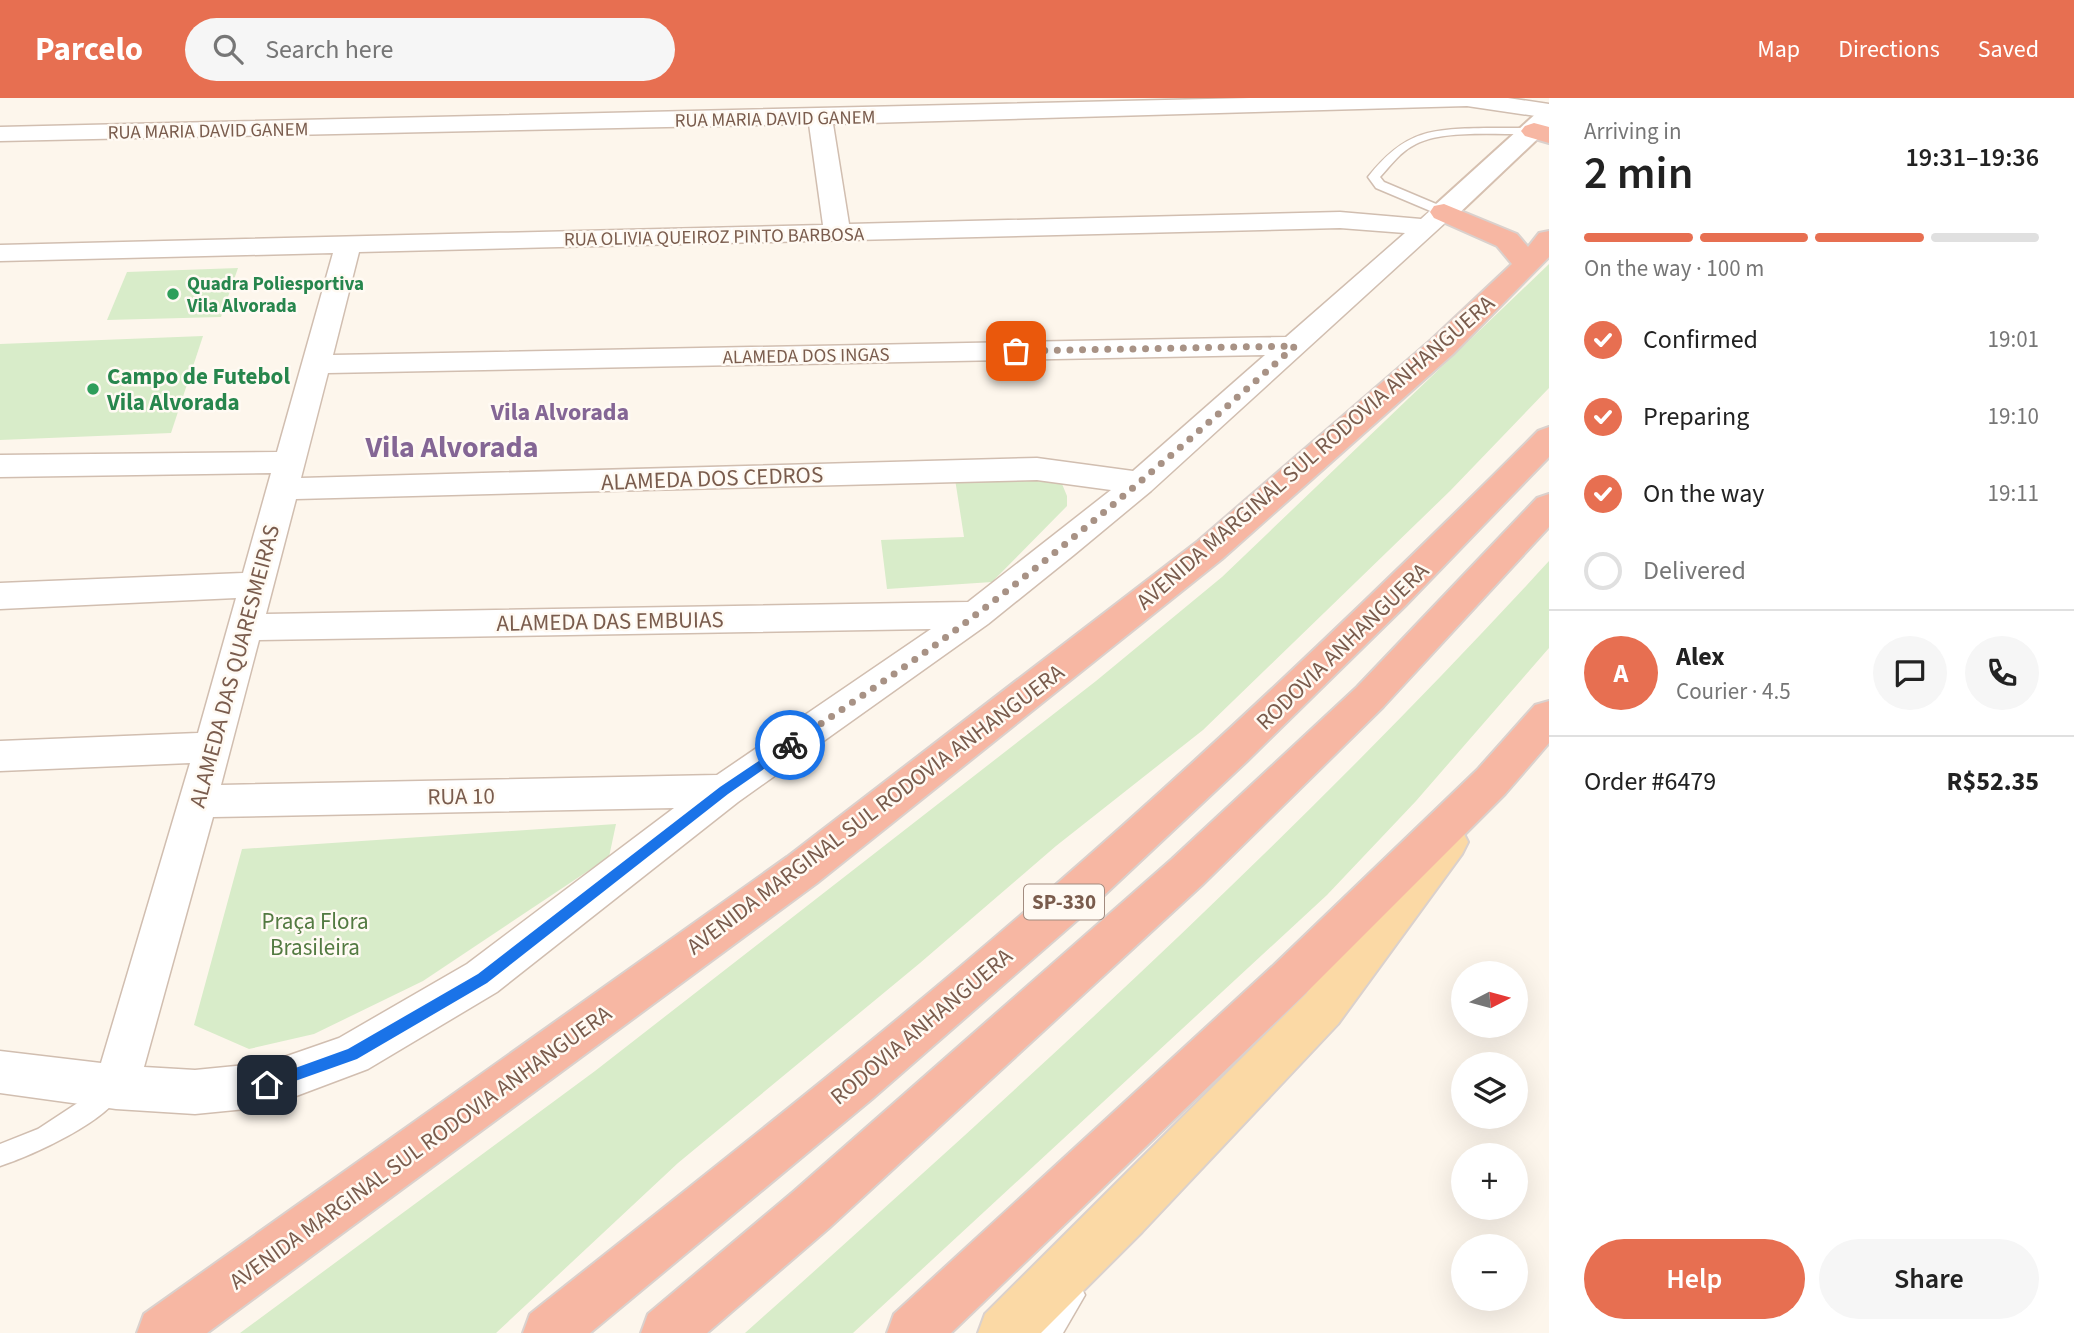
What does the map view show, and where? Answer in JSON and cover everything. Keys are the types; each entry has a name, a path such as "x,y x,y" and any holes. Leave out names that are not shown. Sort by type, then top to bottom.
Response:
{"highway":[{"path":"1436,220 1539,252"},
{"name":"AVENIDA MARGINAL SUL RODOVIA ANHANGUERA","path":"163,1333 802,870 1210,550 1442,347 1539,252"},
{"name":"RODOVIA ANHANGUERA","path":"549,1333 901,1046 1111,862 1327,662 1549,438"},
{"name":"SP-330","path":"667,1333 811,1210 1187,872 1370,697 1549,506"},
{"path":"914,1333 1290,979 1491,782 1549,716"}],"main road":[{"path":"1436,220 1545,123"},
{"path":"1004,1333 1124,1214 1322,1009 1491,782"}],"street":[{"name":"RUA MARIA DAVID GANEM","path":"0,134 681,109 820,117 1467,99 1545,123"},
{"path":"820,117 837,233"},
{"name":"RUA OLIVIA QUEIROZ PINTO BARBOSA","path":"0,253 1340,220 1436,220"},
{"path":"0,1072 116,1087 195,1093 267,1085 352,1054 482,978 724,791 976,615 1140,483 1436,220"},
{"name":"ALAMEDA DAS QUARESMEIRAS","path":"116,1087 213,747 348,245"},
{"name":"ALAMEDA DOS INGAS","path":"316,364 1295,346"},
{"name":"ALAMEDA DOS CEDROS","path":"0,466 286,476 1037,469 1140,483"},
{"path":"0,596 257,585"},
{"name":"ALAMEDA DAS EMBUIAS","path":"245,627 976,615"},
{"path":"0,757 213,747"},
{"name":"RUA 10","path":"198,801 724,791"}],"lane":[{"path":"1436,220 1380,185 1374,177 1396,153 1414,140 1437,135 1545,123"},
{"path":"0,1155 21,1149 60,1131 116,1087"},
{"path":"1048,1333 1124,1214"}],"green space":[{"path":"1549,264 1549,388 1450,491 1203,730 1056,846 920,963 678,1163 496,1333 240,1333 595,1071 1096,681 1222,577"},
{"name":"Quadra Poliesportiva Vila Alvorada","path":"238,268 221,317 107,320 127,272"},
{"name":"Campo de Futebol Vila Alvorada","path":"203,336 171,433 0,440 0,344"},
{"path":"955,479 1060,479 1067,496 1067,506 992,582 887,589 881,540 964,537"},
{"path":"1549,561 1549,648 1416,801 1327,895 853,1333 745,1333 952,1147 1257,861 1454,663"},
{"name":"Praça Flora Brasileira","path":"616,824 609,857 423,981 314,1034 249,1049 194,1025 242,849"}],"way so far":[{"path":"790,745 976,615 1140,483 1295,346 1016,351"}],"place":[{"name":"Quadra Poliesportiva Vila Alvorada","path":"173,294"},
{"name":"Campo de Futebol Vila Alvorada","path":"93,389"}],"district":[{"name":"Vila Alvorada","path":"560,412"},
{"name":"Vila Alvorada","path":"452,447"}],"route":[{"path":"267,1085 352,1054 482,978 724,791 790,745"}]}
